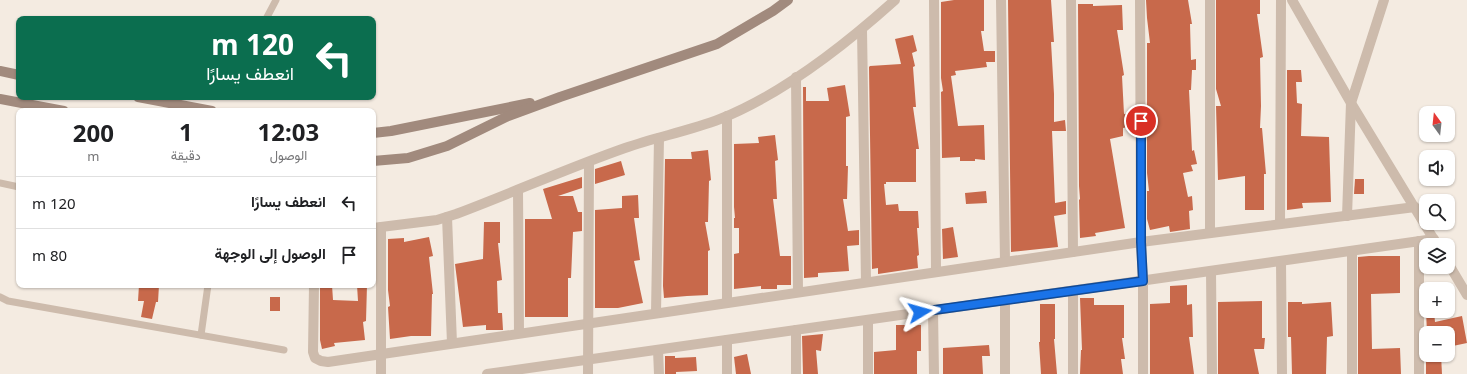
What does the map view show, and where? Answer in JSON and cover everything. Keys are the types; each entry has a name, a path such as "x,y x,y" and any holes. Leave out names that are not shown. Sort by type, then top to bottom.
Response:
{"main road":[{"path":"376,161 408,158 447,146 506,117 716,44 773,11 788,0"},
{"path":"0,71 16,74"},
{"path":"376,132 391,132 560,97"},
{"path":"0,99 48,108"},
{"path":"154,100 196,108"}],"street":[{"path":"381,374 377,227 437,220 447,217 625,148 702,126 727,116 752,105 779,89 862,30 894,0"},
{"path":"934,0 936,272"},
{"path":"1001,0 1005,262"},
{"path":"1071,0 1073,252"},
{"path":"1140,0 1141,242 1144,374"},
{"path":"1210,0 1210,233"},
{"path":"1280,224 1281,0"},
{"path":"1292,0 1433,238"},
{"path":"1347,216 1352,103 1384,0"},
{"path":"862,30 866,282"},
{"path":"796,77 798,292"},
{"path":"727,116 727,303"},
{"path":"656,313 659,138"},
{"path":"588,374 589,162"},
{"path":"518,190 519,333"},
{"path":"314,288 313,352 315,358 328,362 1141,242 1414,207"},
{"path":"447,217 452,343"},
{"path":"487,374 520,372 588,360 1419,241"},
{"path":"1352,251 1352,374"},
{"path":"1281,261 1282,374"},
{"path":"1211,271 1212,374"},
{"path":"1419,274 1419,374"},
{"path":"1455,274 1467,295"},
{"path":"1073,291 1073,374"},
{"path":"1004,300 1005,374"},
{"path":"933,311 934,374"},
{"path":"868,320 868,374"},
{"path":"796,330 796,374"},
{"path":"727,340 727,374"},
{"path":"658,350 659,374"}],"lane":[{"path":"268,16 276,0"},
{"path":"0,183 16,186"},
{"path":"201,335 208,288"},
{"path":"0,297 8,301 284,350"}],"building":[{"path":"954,0 984,0 984,31 981,31 984,51 995,51 995,62 986,62 987,67 955,71 956,75 951,76 958,126 984,125 985,160 975,159 975,161 960,161 960,157 942,158 941,92 943,91 941,78 941,2"},
{"path":"1008,0 1051,0 1054,42 1051,42 1054,122 1065,120 1066,131 1052,131 1055,203 1066,201 1066,214 1054,216 1058,247 1011,252"},
{"path":"1146,0 1188,0 1192,24 1190,24 1191,60 1196,59 1196,70 1192,70 1191,90 1189,90 1192,151 1194,150 1197,164 1191,165 1193,171 1183,173 1188,197 1192,196 1193,210 1189,211 1190,229 1170,232 1169,226 1150,230 1147,219 1147,191 1149,191 1147,173 1147,43 1150,43"},
{"path":"1216,0 1260,0 1260,14 1257,14 1263,57 1260,58 1260,128 1262,128 1266,174 1264,174 1264,210 1245,210 1245,176 1218,180 1216,106 1221,106 1216,89"},
{"path":"1078,4 1093,4 1093,6 1122,5 1123,30 1117,30 1124,75 1122,76 1124,114 1134,113 1134,126 1123,128 1123,136 1110,139 1125,228 1095,233 1096,236 1080,238 1079,200"},
{"path":"913,35 917,51 912,53 915,66 913,67 916,107 913,107 919,149 916,149 916,182 886,182 886,184 884,184 886,205 898,204 899,211 918,211 918,268 878,274 878,268 872,269 869,67 901,64 895,39"},
{"path":"1287,70 1301,70 1302,82 1296,82 1297,103 1302,104 1301,136 1329,137 1331,202 1302,203 1303,208 1287,210"},
{"path":"845,85 850,116 846,117 846,166 848,166 847,199 843,199 848,231 859,230 859,245 847,246 849,271 818,273 818,277 804,278 803,87 806,87 806,101 829,101 827,88"},
{"path":"775,135 778,160 775,161 777,199 773,199 780,256 791,256 791,285 777,285 777,289 761,289 761,286 734,289 734,254 739,253 739,228 734,228 734,144 759,143 758,137"},
{"path":"708,150 711,180 709,181 708,222 705,222 710,250 708,251 708,295 664,298 665,159 692,159 691,152"},
{"path":"621,161 625,175 595,184 595,169"},
{"path":"582,177 582,188 558,196 573,196 578,212 582,212 582,231 573,232 571,278 568,278 568,317 525,317 525,219 552,219 543,189"},
{"path":"1355,179 1364,179 1364,194 1354,194"},
{"path":"986,191 987,203 966,204 965,193"},
{"path":"638,195 639,218 634,218 640,260 634,261 643,303 618,308 595,308 595,210 622,208 622,196"},
{"path":"484,222 500,222 500,243 498,243 502,280 497,281 498,313 502,313 503,330 486,330 486,325 463,327 455,264 483,259"},
{"path":"953,227 958,257 943,259 942,229"},
{"path":"429,237 433,256 429,257 433,294 431,336 411,336 390,339 388,307 390,306 388,290 388,239 404,238 404,242"},
{"path":"1400,256 1400,293 1371,294 1372,349 1400,348 1401,374 1358,374 1358,257"},
{"path":"1187,285 1187,305 1192,304 1193,337 1189,337 1194,374 1150,374 1150,304 1170,303 1170,286"},
{"path":"139,288 159,288 158,302 156,302 152,319 141,317 144,301 138,301"},
{"path":"320,288 332,288 333,300 358,301 357,288 367,288 366,321 363,322 365,340 334,343 335,346 322,349 320,340"},
{"path":"270,297 280,297 280,311 270,311"},
{"path":"1080,298 1094,298 1094,305 1124,305 1124,338 1122,338 1125,359 1121,359 1123,374 1080,374 1082,350"},
{"path":"1262,301 1262,338 1265,338 1264,349 1254,349 1259,374 1218,374 1218,302"},
{"path":"1288,302 1302,302 1302,304 1331,302 1333,336 1327,337 1326,374 1292,374 1291,337 1288,337"},
{"path":"1040,304 1055,304 1054,339 1057,374 1041,374 1039,342"},
{"path":"1462,316 1467,343 1455,346 1455,326 1427,326 1426,318 1435,318 1435,322"},
{"path":"896,325 921,325 921,351 917,351 917,374 874,374 874,352 896,350"},
{"path":"823,334 821,351 816,350 818,374 803,374 802,336"},
{"path":"989,345 990,356 982,356 983,374 943,374 943,348"},
{"path":"747,354 751,374 736,374 734,357"},
{"path":"665,356 675,356 675,358 696,357 697,371 665,374"},
{"path":"1426,362 1441,362 1442,374 1426,374"}],"route":[{"path":"920,312 1143,281 1141,242 1141,121"}]}
